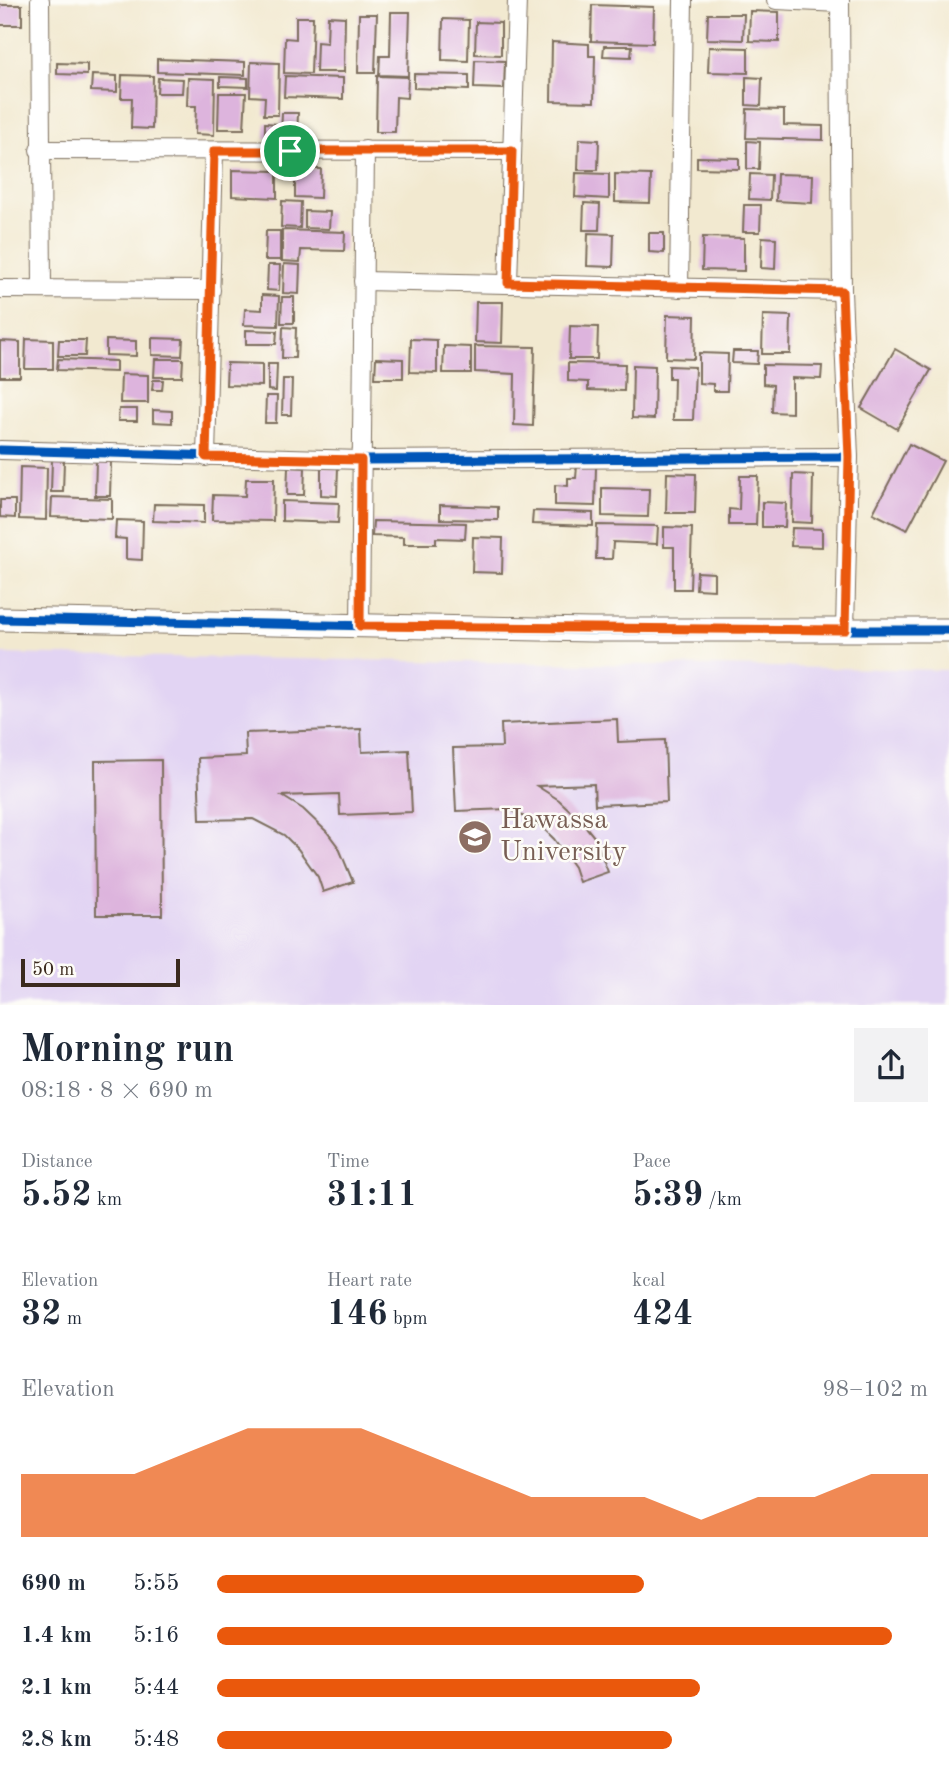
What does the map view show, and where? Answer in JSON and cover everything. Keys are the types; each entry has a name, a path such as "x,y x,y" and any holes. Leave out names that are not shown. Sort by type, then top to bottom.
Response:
{"street":[{"path":"40,0 42,288"},
{"path":"508,283 517,0"},
{"path":"679,288 683,0"},
{"path":"776,0 840,2 842,291 849,457 845,630"},
{"path":"39,150 512,151"},
{"path":"360,626 365,150"},
{"path":"206,457 214,151"},
{"path":"363,281 842,291"},
{"path":"0,289 211,290"},
{"path":"0,450 361,460 849,457"},
{"path":"0,619 360,626 949,631"}],"shaded area":[{"name":"Hawassa University","path":"0,654 949,670 949,1005 0,1005"}],"building":[{"path":"0,5 22,5 22,25 0,25"},
{"path":"592,5 654,7 653,43 591,41"},
{"path":"750,11 779,12 779,42 749,41"},
{"path":"391,12 410,12 408,76 379,75 380,56 390,56"},
{"path":"359,14 377,14 375,73 358,73"},
{"path":"708,14 744,14 743,40 707,39"},
{"path":"328,16 345,17 344,72 316,72 317,42 327,43"},
{"path":"296,17 313,17 311,74 284,73 285,38 296,39"},
{"path":"443,19 469,20 468,61 442,60"},
{"path":"476,22 501,23 501,55 475,54"},
{"path":"552,42 589,44 589,56 595,56 594,102 551,101"},
{"path":"604,46 632,46 631,57 603,56"},
{"path":"709,47 748,48 748,73 708,72"},
{"path":"157,59 245,62 245,75 157,72"},
{"path":"475,60 505,61 504,89 474,88"},
{"path":"251,62 279,63 278,115 264,115 265,97 250,96"},
{"path":"57,63 87,64 87,75 57,74"},
{"path":"414,74 469,75 469,90 414,88"},
{"path":"92,75 117,76 117,92 91,91"},
{"path":"122,75 153,76 152,129 131,128 132,98 121,98"},
{"path":"285,76 343,78 343,99 284,97"},
{"path":"377,76 408,77 407,98 396,97 395,132 376,132"},
{"path":"220,77 248,78 248,87 220,86"},
{"path":"746,77 762,78 761,106 746,105"},
{"path":"158,78 183,79 182,93 157,93"},
{"path":"188,78 215,79 214,135 195,134 196,106 187,106"},
{"path":"219,93 246,93 244,129 218,129"},
{"path":"747,109 784,110 784,125 823,126 823,140 746,138"},
{"path":"282,113 298,113 297,137 281,136"},
{"path":"265,123 277,124 276,138 265,138"},
{"path":"579,139 599,140 598,170 578,170"},
{"path":"747,141 760,142 759,169 747,169"},
{"path":"697,157 739,158 739,169 697,168"},
{"path":"295,169 321,169 320,198 295,197"},
{"path":"232,170 277,171 277,198 232,196"},
{"path":"576,173 609,174 609,199 575,197"},
{"path":"615,174 651,175 650,203 615,202"},
{"path":"750,174 771,175 770,200 749,199"},
{"path":"777,174 813,175 812,203 776,201"},
{"path":"282,201 301,202 300,228 281,227"},
{"path":"584,203 600,204 599,230 583,230"},
{"path":"744,205 761,205 760,232 743,232"},
{"path":"305,211 330,212 329,229 305,228"},
{"path":"282,230 345,232 344,251 301,250 300,262 282,261"},
{"path":"266,231 280,231 280,260 265,260"},
{"path":"588,233 614,234 613,267 587,266"},
{"path":"649,233 664,233 664,253 649,252"},
{"path":"703,237 744,238 744,271 702,270"},
{"path":"762,237 776,238 775,269 761,268"},
{"path":"284,264 300,265 299,294 283,293"},
{"path":"268,265 280,265 279,291 267,290"},
{"path":"262,295 279,296 278,326 244,325 245,309 262,310"},
{"path":"282,297 294,297 294,323 281,323"},
{"path":"476,302 503,302 502,343 475,342"},
{"path":"667,315 695,316 694,359 666,358"},
{"path":"763,315 791,316 790,354 762,354"},
{"path":"570,326 598,327 597,359 569,359"},
{"path":"283,327 296,328 295,358 282,358"},
{"path":"246,330 277,331 276,344 246,344"},
{"path":"152,338 183,339 182,356 152,355"},
{"path":"26,339 53,340 53,369 25,369"},
{"path":"411,339 437,340 437,373 410,372"},
{"path":"59,340 86,340 85,356 58,356"},
{"path":"106,340 136,341 136,356 106,355"},
{"path":"0,341 20,342 20,377 0,377"},
{"path":"444,346 471,347 471,373 443,373"},
{"path":"475,346 535,347 533,426 514,425 515,374 475,372"},
{"path":"895,349 931,370 897,429 861,408"},
{"path":"733,351 758,351 757,364 732,363"},
{"path":"699,353 728,354 727,391 713,391 713,384 699,383"},
{"path":"376,358 403,359 403,378 375,378"},
{"path":"58,359 116,361 116,372 57,370"},
{"path":"155,359 183,359 182,377 154,377"},
{"path":"227,363 262,364 262,386 226,385"},
{"path":"568,363 625,364 624,391 588,390 588,382 568,381"},
{"path":"268,364 277,364 276,391 268,390"},
{"path":"633,365 655,366 654,419 632,418"},
{"path":"763,365 822,366 821,379 792,378 792,413 772,412 773,385 763,384"},
{"path":"669,366 695,367 693,420 673,420 674,378 669,378"},
{"path":"121,374 148,375 148,403 120,403"},
{"path":"283,379 292,379 291,415 282,415"},
{"path":"153,380 163,380 162,390 152,390"},
{"path":"266,396 277,396 276,423 265,423"},
{"path":"119,409 137,409 137,421 118,421"},
{"path":"153,410 172,411 172,423 153,422"},
{"path":"909,444 943,461 907,530 873,513"},
{"path":"52,460 64,460 63,492 51,492"},
{"path":"96,461 111,461 110,496 95,496"},
{"path":"321,466 338,467 337,496 321,495"},
{"path":"577,466 596,467 595,506 555,505 555,485 568,486 568,478 576,478"},
{"path":"20,467 47,468 46,520 19,519"},
{"path":"288,467 305,468 304,495 287,495"},
{"path":"667,473 696,474 695,513 666,513"},
{"path":"793,474 813,475 812,523 792,522"},
{"path":"740,476 758,476 756,525 729,525 729,509 739,510"},
{"path":"246,479 274,479 273,521 212,520 213,495 245,496"},
{"path":"602,488 649,489 648,517 602,516"},
{"path":"52,497 112,499 112,519 51,517"},
{"path":"0,500 15,500 15,518 0,517"},
{"path":"282,501 339,503 338,523 282,521"},
{"path":"762,502 786,503 785,527 762,527"},
{"path":"154,504 204,505 204,523 153,521"},
{"path":"440,505 498,507 498,520 440,519"},
{"path":"533,511 593,513 593,526 532,524"},
{"path":"116,520 143,521 142,560 126,559 126,539 115,538"},
{"path":"373,521 466,523 465,539 436,538 436,544 404,544 404,537 372,536"},
{"path":"597,525 658,526 657,544 613,542 612,559 596,559"},
{"path":"664,527 692,528 690,589 674,589 674,547 664,547"},
{"path":"792,528 822,529 822,547 791,546"},
{"path":"473,537 503,538 502,573 472,572"},
{"path":"697,572 714,573 714,590 696,589"},
{"path":"617,719 618,742 665,740 667,802 595,805 594,784 537,786 559,800 582,822 595,838 608,872 579,882 574,867 554,839 540,825 509,809 456,811 453,748 502,747 501,724"},
{"path":"361,729 362,752 409,750 412,812 340,815 339,794 282,796 303,809 327,832 339,848 353,882 323,892 318,877 298,849 284,835 253,819 200,820 198,758 246,756 245,733"},
{"path":"161,760 162,915 96,915 95,761"}],"cycle path":[{"path":"0,450 361,460 849,457"},
{"path":"0,619 591,630 949,630"}],"place":[{"name":"Hawassa University","path":"475,837"}],"route":[{"path":"214,151 290,151 512,151 508,283 842,291 849,457 845,630 360,626 361,460 206,457 214,151"}]}
